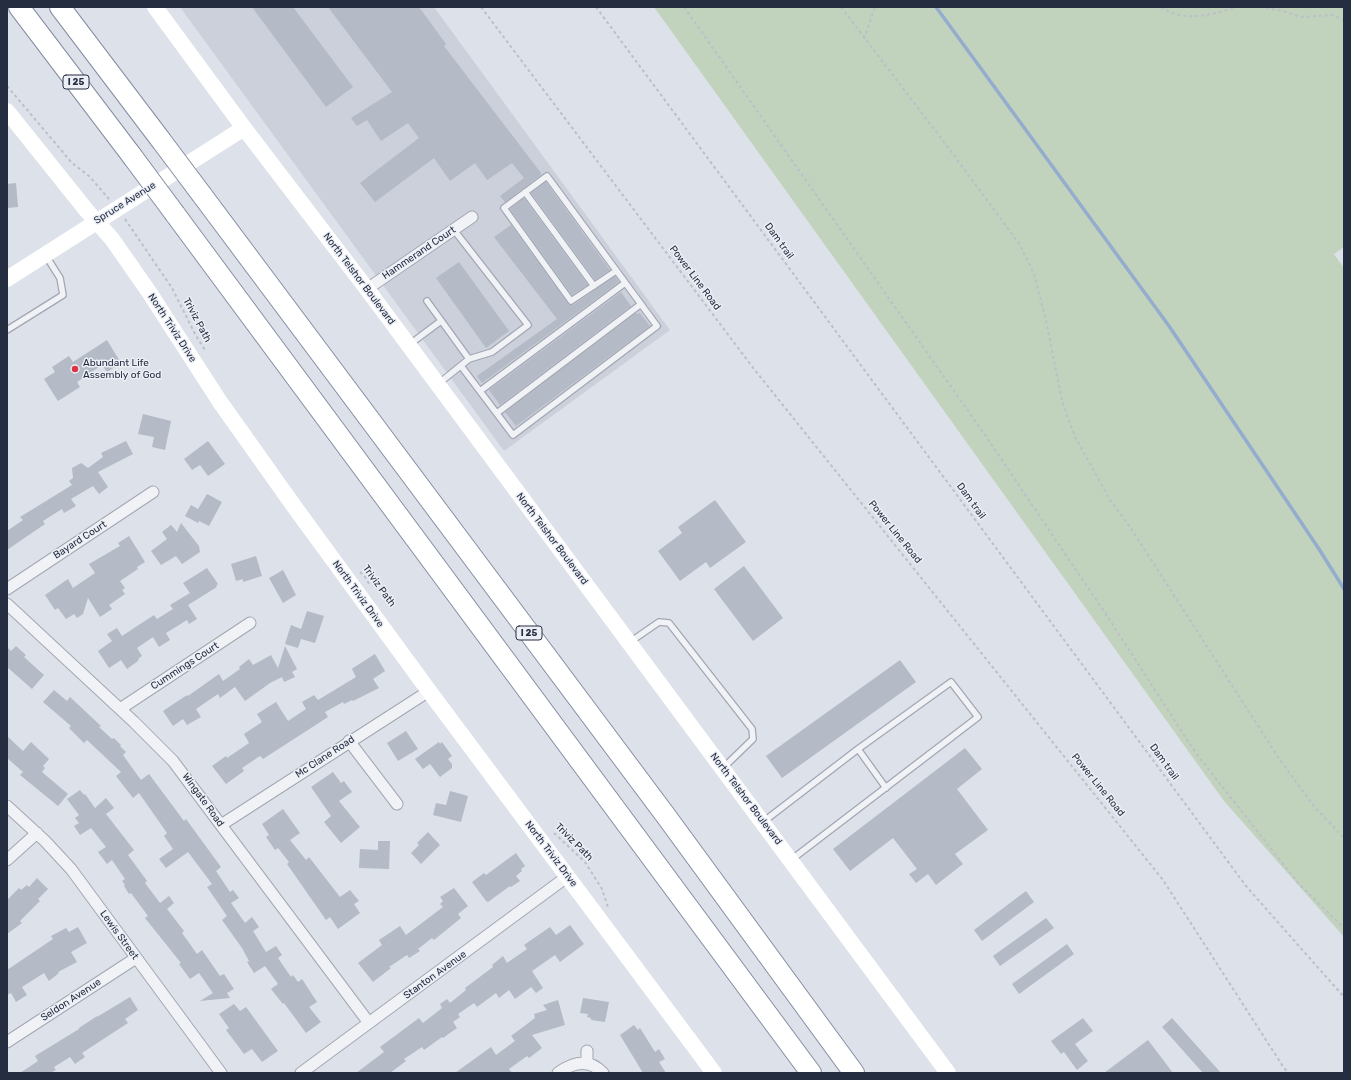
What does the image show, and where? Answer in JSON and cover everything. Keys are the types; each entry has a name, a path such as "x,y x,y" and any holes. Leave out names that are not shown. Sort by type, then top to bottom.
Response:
{"highway":[{"name":"I 25","path":"20,7 811,1073"},
{"name":"I 25","path":"60,7 160,138 661,809 854,1073"}],"main road":[{"name":"North Telshor Boulevard","path":"155,7 244,128 409,345 948,1073"},
{"name":"North Triviz Drive","path":"7,111 112,239 149,292 220,402 296,509 429,691 714,1073"},
{"name":"Spruce Avenue","path":"7,279 244,128"}],"street":[{"name":"Hammerand Court","path":"367,289 472,217"},
{"name":"Bayard Court","path":"7,589 153,492"},
{"name":"Wingate Road","path":"7,604 120,709 173,761 369,1023"},
{"name":"Cummings Court","path":"120,709 250,623"},
{"name":"Mc Clane Road","path":"221,825 429,691"},
{"path":"349,742 397,804"},
{"name":"Lewis Street","path":"7,806 37,833 71,869 221,1073"},
{"path":"7,860 37,833"},
{"name":"Stanton Avenue","path":"301,1073 568,876"},
{"name":"Seldon Avenue","path":"7,1042 136,958"},
{"path":"587,1051 587,1063"},
{"path":"558,1073 569,1066 580,1063 587,1063 596,1067 603,1073"}],"lane":[{"path":"461,366 513,435 657,326 547,176 504,208 571,301 616,271"},
{"path":"525,192 594,286"},
{"path":"438,384 469,359 492,352 528,325 454,230"},
{"path":"7,330 63,295 60,278 45,254"},
{"path":"480,391 625,283"},
{"path":"427,301 469,359"},
{"path":"497,413 641,304"},
{"path":"409,345 441,321"},
{"path":"629,642 659,622 669,623 752,729 753,739 722,768"},
{"path":"763,823 858,749 951,682 978,717 791,860"},
{"path":"858,749 886,788"}],"path":[{"name":"Power Line Road","path":"481,7 754,369 1164,880 1289,1073"},
{"name":"Dam trail","path":"596,7 1246,886 1344,997"},
{"path":"684,7 985,435 1195,752 1298,883 1344,928"},
{"path":"840,7 931,125 1020,245 1036,281 1046,320 1062,401 1074,437 1110,500 1130,527 1280,760 1313,805 1344,838"},
{"path":"864,39 875,7"},
{"path":"1161,7 1166,10 1190,17 1214,14 1236,7"},
{"path":"1260,7 1283,11 1301,17 1332,15 1344,20"},
{"path":"7,86 72,163 89,176 114,204"},
{"name":"Triviz Path","path":"122,215 172,288 194,334 207,354"},
{"name":"Triviz Path","path":"358,569 370,585"},
{"name":"Triviz Path","path":"551,831 585,862 602,889 609,908"}],"shaded area":[{"path":"180,7 434,7 670,330 504,451"}],"green space":[{"path":"654,7 1344,7 1344,247 1334,254 1344,268 1344,937 1224,801"}],"building":[{"path":"252,7 293,7 353,87 326,107"},
{"path":"328,7 419,7 446,44 444,46 541,173 541,175 505,202 500,196 524,178 512,163 487,180 475,163 450,181 434,158 375,202 360,183 419,138 408,123 381,141 367,120 357,126 351,118 392,92"},
{"path":"546,182 610,270 595,280 531,193"},
{"path":"16,183 18,207 7,208 7,184"},
{"path":"524,198 588,285 572,295 510,209"},
{"path":"511,225 569,305 573,305 615,276 619,282 482,383 477,376 557,319 494,237"},
{"path":"459,262 509,331 486,348 436,278"},
{"path":"621,292 631,306 500,405 489,390"},
{"path":"636,313 640,313 650,326 516,426 505,412"},
{"name":"Abundant Life Assembly of God","path":"107,340 121,363 107,372 102,365 77,382 80,387 58,401 44,379 55,372 52,367 69,356 73,362"},
{"path":"143,414 171,421 165,450 152,447 154,437 138,434"},
{"path":"126,441 133,454 98,472 108,487 99,494 93,486 71,499 76,506 64,513 62,509 43,521 45,524 7,550 7,531 23,520 20,517 72,485 69,481 73,478 72,468 81,463 88,468 103,457 101,453"},
{"path":"208,441 225,464 208,476 200,465 192,470 184,459"},
{"path":"207,494 222,502 209,526 199,521 198,523 185,516 191,505 198,509"},
{"path":"715,500 746,542 710,568 706,562 680,581 658,551 682,533 678,527"},
{"path":"181,523 199,546 200,552 182,564 176,556 161,565 151,551 167,539 162,532 171,525 177,532"},
{"path":"129,536 145,562 137,567 138,569 120,581 125,588 122,590 125,594 109,605 112,609 100,617 88,598 83,614 77,618 74,614 66,619 58,608 55,610 45,595 68,579 73,588 95,573 89,564 120,546 118,543"},
{"path":"256,556 262,576 243,582 243,579 236,581 231,564"},
{"path":"744,566 783,618 753,641 714,589"},
{"path":"207,568 218,584 216,586 217,587 188,605 197,619 189,624 187,620 166,633 170,640 159,647 153,637 137,648 142,656 127,669 121,660 109,668 98,651 112,641 107,634 117,628 122,636 154,615 157,619 173,609 170,605 190,593 183,583"},
{"path":"283,570 296,595 283,603 269,578"},
{"path":"307,611 324,616 315,643 301,639 298,648 285,644 291,625 301,629"},
{"path":"16,646 26,655 24,657 44,675 32,689 7,667 7,647 11,651"},
{"path":"285,646 297,669 292,672 295,677 284,682 282,677 270,683 245,701 235,687 220,698 218,694 196,709 201,717 187,725 183,719 173,726 163,711 187,695 188,696 219,674 223,681 240,669 239,667 249,659 253,665 271,655 278,668"},
{"path":"375,654 385,671 373,679 379,688 353,701 352,700 344,704 343,702 325,712 328,717 263,759 260,756 242,768 244,771 226,784 212,766 249,743 244,734 262,722 257,714 276,702 288,721 306,709 302,702 314,695 318,700 356,677 352,669"},
{"path":"900,660 916,682 782,778 766,756"},
{"path":"54,690 67,701 70,697 101,726 99,727 112,739 114,738 126,752 123,755 141,780 149,774 184,821 186,819 221,867 216,871 230,892 233,890 239,898 231,903 245,923 252,917 259,927 253,931 266,952 276,946 282,955 278,958 291,977 293,975 298,982 302,979 317,1002 309,1007 321,1022 306,1033 284,1003 283,1004 271,989 278,984 265,966 254,973 247,962 249,961 242,948 222,920 227,916 207,887 212,884 188,852 166,868 159,859 173,849 164,836 167,833 139,793 133,798 116,776 121,772 87,740 84,743 69,728 71,726 43,702"},
{"path":"406,731 418,749 398,761 387,743"},
{"path":"7,736 23,751 31,742 49,759 43,766 45,768 42,772 68,794 58,806 20,775 23,772 7,758"},
{"path":"439,742 440,744 442,742 452,756 448,759 452,764 452,768 440,777 430,764 423,769 415,759"},
{"path":"965,748 982,769 957,789 988,830 955,854 963,864 936,885 928,874 916,883 909,874 917,869 893,838 850,871 833,849"},
{"path":"333,772 341,783 344,781 352,792 339,801 360,827 341,843 324,822 331,816 311,787"},
{"path":"80,790 84,795 85,794 95,808 106,798 114,808 106,814 134,850 128,855 147,881 145,883 160,903 169,896 174,903 167,909 184,931 182,933 197,954 202,950 220,976 224,974 234,989 227,993 230,998 200,1001 213,993 199,973 190,979 179,964 181,963 145,918 148,916 131,893 129,894 122,881 125,879 112,860 107,864 98,852 106,847 91,828 80,835 74,826 79,823 75,818 79,815 67,799"},
{"path":"450,791 468,796 461,822 433,815 436,803 446,805"},
{"path":"283,809 300,833 290,840 306,860 309,857 340,897 350,890 359,901 354,904 360,913 338,929 330,917 326,920 287,864 289,862 278,848 275,850 266,837 269,835 262,824"},
{"path":"428,832 440,845 421,864 411,853 419,845 417,843"},
{"path":"378,841 390,841 389,869 359,868 360,849 378,850"},
{"path":"516,853 525,866 516,876 520,881 511,887 510,886 488,902 486,901 472,882 484,873 486,875"},
{"path":"37,878 48,889 38,899 40,901 20,921 22,923 7,934 7,900 19,888 21,890 27,885 29,887"},
{"path":"454,888 468,906 458,914 461,918 434,940 432,938 418,949 420,951 409,958 407,955 389,967 391,968 373,982 358,963 382,945 379,940 400,926 406,935 443,907 440,904 443,901 440,897"},
{"path":"1026,891 1034,902 982,941 974,930"},
{"path":"1046,918 1054,928 1000,966 993,956"},
{"path":"570,925 584,944 560,962 555,955 532,971 543,988 536,993 531,987 515,999 509,990 499,998 496,993 477,1007 474,1003 458,1014 460,1017 453,1022 457,1028 424,1050 422,1047 404,1059 406,1061 390,1073 356,1073 384,1052 380,1047 419,1018 423,1023 442,1008 440,1004 447,999 450,1003 466,990 465,988 493,967 492,965 503,956 507,963 527,949 524,945 550,927 556,935"},
{"path":"78,927 87,943 71,952 77,962 58,972 59,973 49,981 44,973 22,987 27,995 16,1002 11,993 7,995 7,970 53,939 51,936 66,928 69,932"},
{"path":"1067,944 1074,954 1019,994 1012,984"},
{"path":"130,997 138,1010 125,1019 128,1023 82,1053 85,1057 75,1064 70,1057 54,1067 56,1070 50,1073 20,1073 38,1061 35,1056 97,1016"},
{"path":"583,998 609,1002 605,1022 591,1020 591,1018 587,1017 588,1014 580,1013"},
{"path":"558,1000 565,1025 532,1035 542,1048 529,1058 527,1056 509,1069 512,1073 455,1073 491,1047 496,1055 515,1041 511,1036 535,1018 534,1014 547,1010 543,1005"},
{"path":"234,1004 240,1011 246,1007 278,1051 262,1062 252,1049 244,1054 226,1030 229,1028 219,1014"},
{"path":"1083,1018 1093,1031 1075,1044 1088,1061 1077,1070 1064,1052 1061,1054 1051,1041"},
{"path":"1172,1018 1221,1073 1203,1073 1162,1027"},
{"path":"634,1025 638,1030 640,1028 655,1052 659,1049 665,1059 659,1062 666,1073 643,1073 620,1035"},
{"path":"1148,1040 1173,1073 1104,1073"}],"waterway":[{"path":"936,7 1169,326 1319,549 1344,589"}],"place":[{"name":"Abundant Life Assembly of God","path":"75,369"}]}
